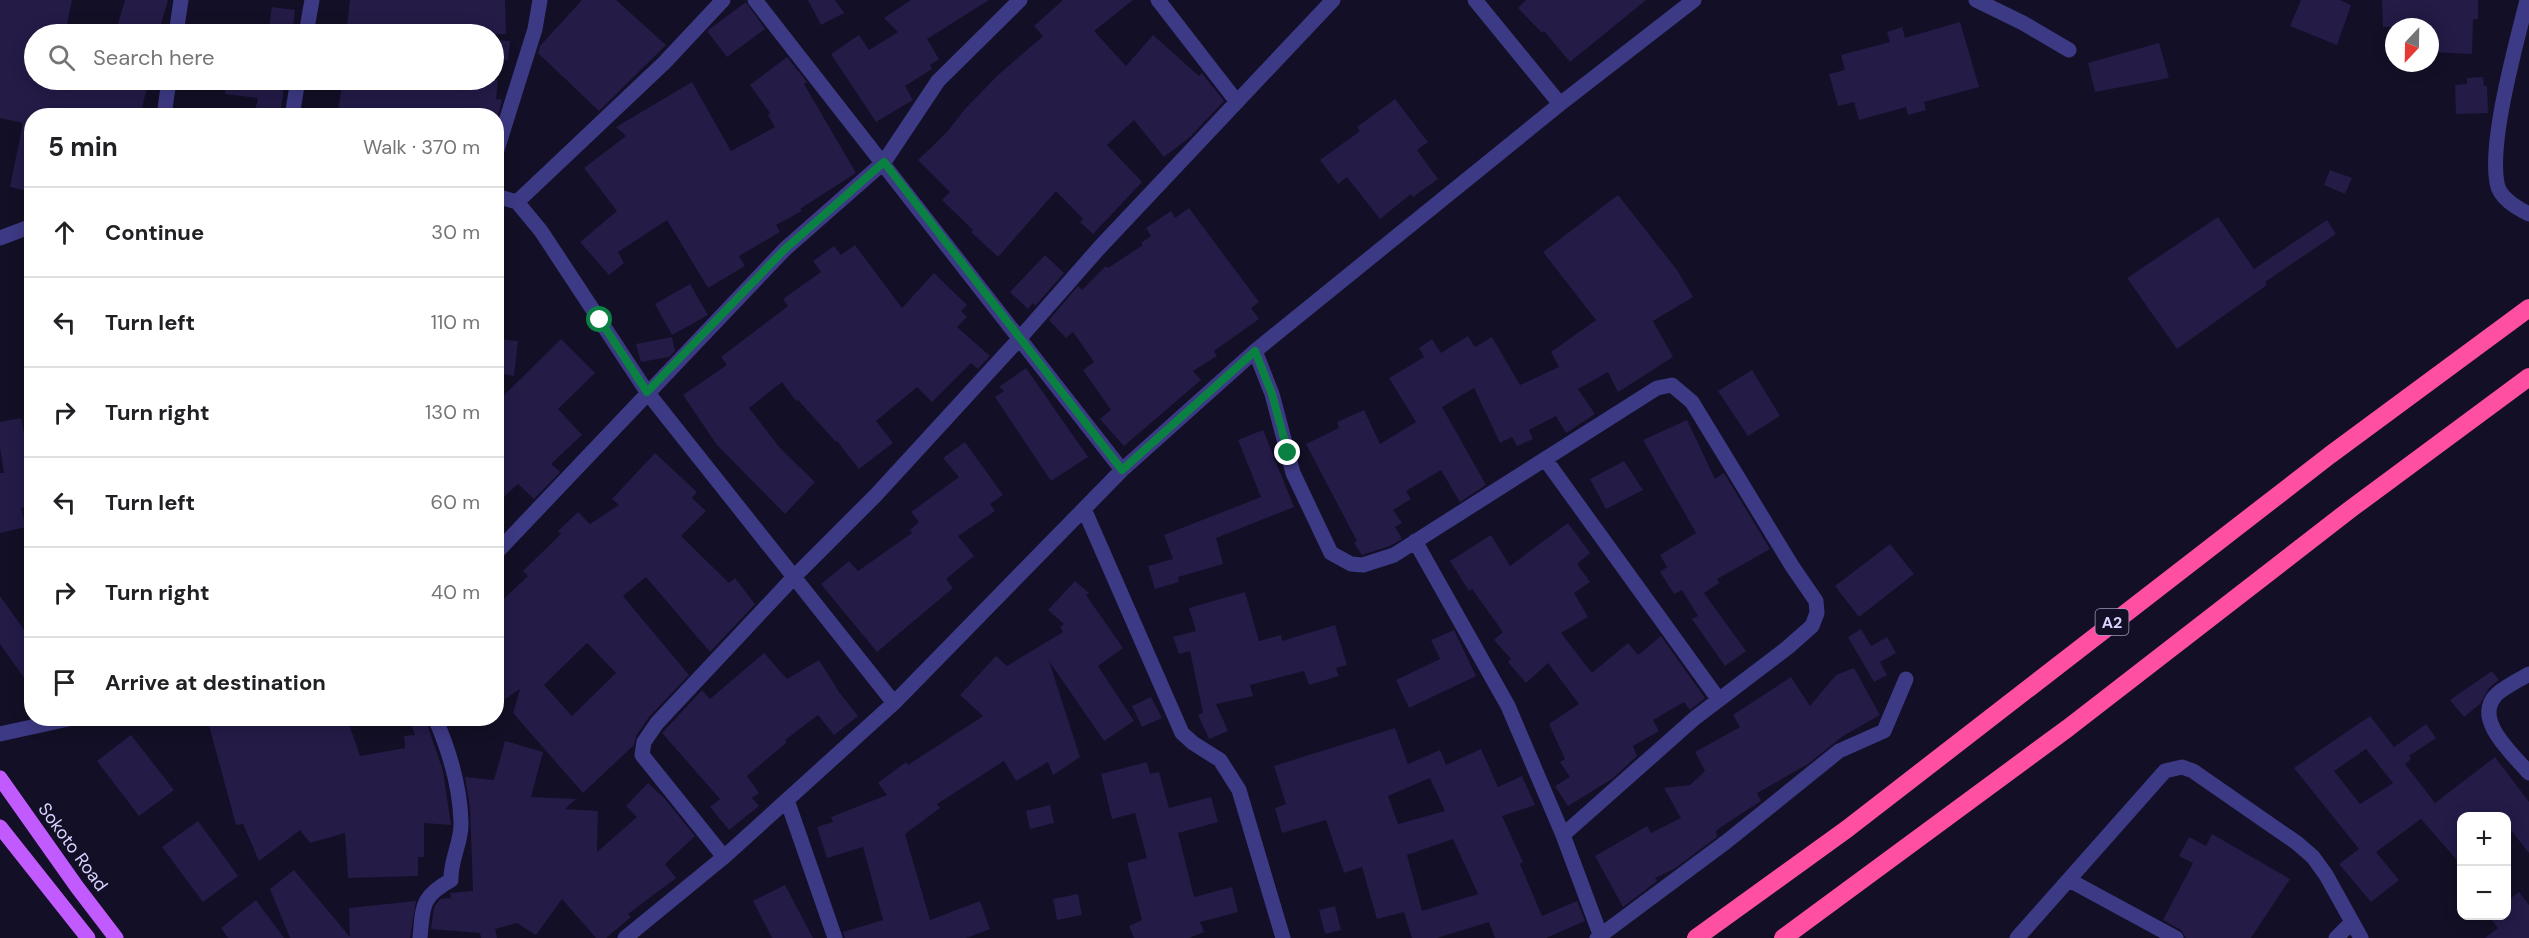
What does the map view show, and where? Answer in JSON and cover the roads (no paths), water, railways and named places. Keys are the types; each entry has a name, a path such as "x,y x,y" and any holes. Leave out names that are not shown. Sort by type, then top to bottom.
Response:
{"highway":[{"name":"A2","path":"1696,938 1847,829 2320,462 2529,308"},
{"path":"1783,938 2068,728 2352,508 2529,377"}],"main road":[{"name":"Sokoto Road","path":"0,778 76,887 116,938"},
{"path":"0,827 88,938"}],"street":[{"path":"177,24 181,0"},
{"path":"308,24 312,0"},
{"path":"504,128 535,29 540,0"},
{"path":"517,202 664,63 723,0"},
{"path":"756,0 1122,470"},
{"path":"504,544 785,249 884,162 938,81 1020,0"},
{"path":"1158,0 1236,102"},
{"path":"724,857 642,755 644,742 657,723 794,577 876,495 1100,247 1333,0"},
{"path":"1474,0 1560,104"},
{"path":"626,938 724,857 894,703 1122,470 1255,351 1560,104 1694,0"},
{"path":"1976,0 2024,23 2069,50"},
{"path":"2527,0 2498,136 2497,185 2510,204 2529,214"},
{"path":"165,108 168,90"},
{"path":"293,108 296,90"},
{"path":"504,198 517,202 541,231 647,392 894,703"},
{"path":"0,238 24,229"},
{"path":"1255,351 1272,394 1293,473 1331,553 1351,564 1363,565 1394,555 1657,388 1672,385 1692,402 1792,566 1816,601 1817,613 1812,626 1719,700 1563,835"},
{"path":"1545,459 1719,700"},
{"path":"1084,509 1182,733 1220,760 1239,790 1283,938"},
{"path":"1415,541 1508,706 1563,835 1598,936 1726,842 1839,751 1884,731 1906,679"},
{"path":"2529,674 2497,694 2489,710 2492,729 2529,773"},
{"path":"0,735 39,726"},
{"path":"420,938 423,904 432,891 451,880 450,866 458,849 461,822 448,748 438,726"},
{"path":"2017,938 2165,771 2182,767 2203,777 2297,843 2313,857 2326,875 2361,938"},
{"path":"787,800 836,938"},
{"path":"2068,880 2176,938"},
{"path":"2336,938 2352,922"}]}
